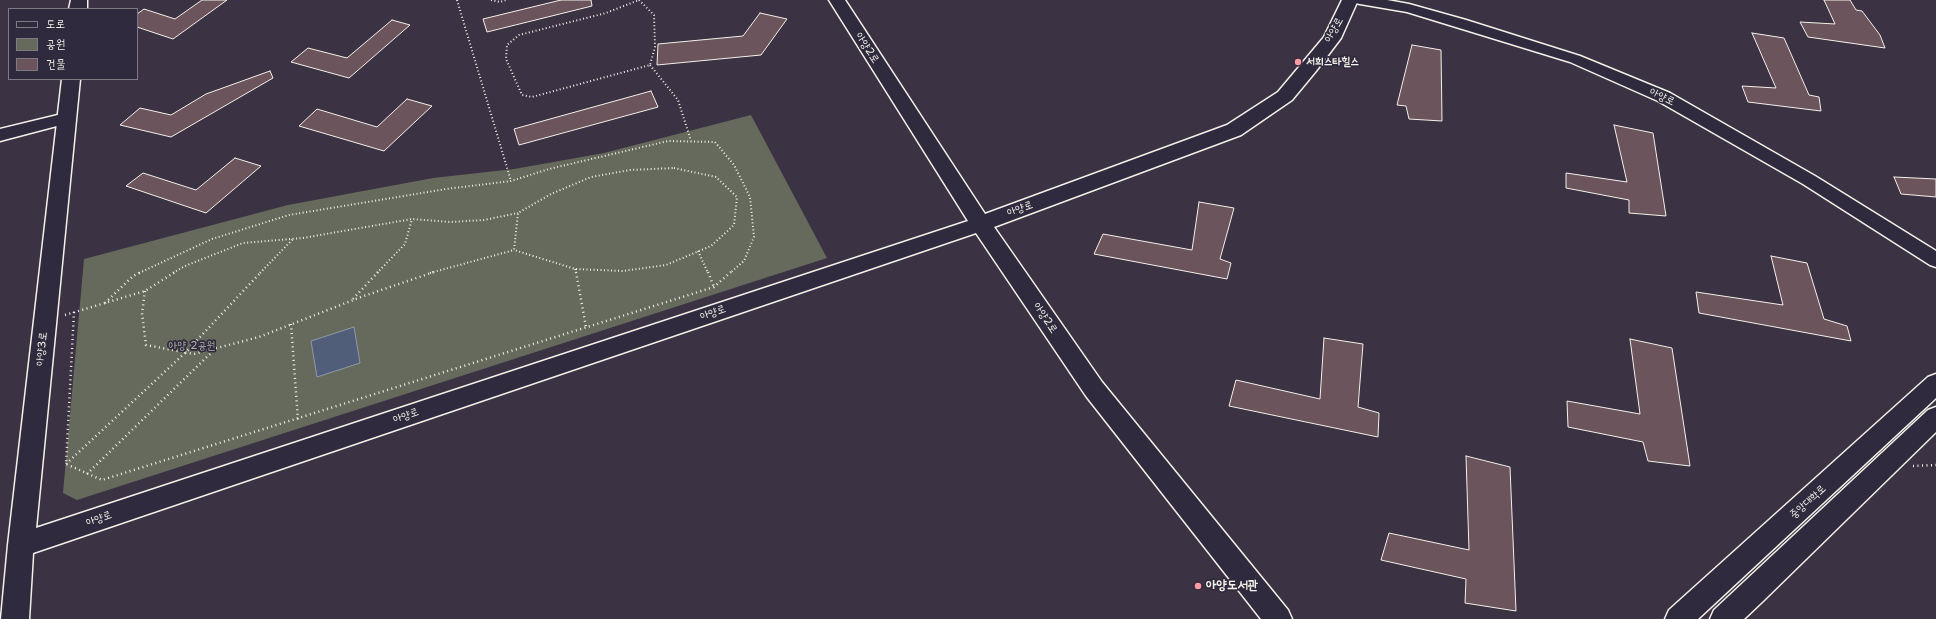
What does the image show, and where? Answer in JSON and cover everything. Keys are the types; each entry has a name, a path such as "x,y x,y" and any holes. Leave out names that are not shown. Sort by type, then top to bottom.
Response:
{"street":[{"name":"아양2로","path":"837,0 981,224 1094,389 1278,619"},
{"name":"아양로","path":"21,545 981,224 1234,130 1284,96 1332,38 1350,0"},
{"name":"아양로","path":"1360,0 1409,8 1567,56 1664,97 1809,180 1936,260"},
{"name":"아양3로","path":"14,619 71,80"},
{"path":"0,136 66,118"},
{"name":"중앙대학로","path":"1679,619 1936,384"},
{"path":"1724,619 1936,417"}],"path":[{"path":"457,0 510,181"},
{"path":"492,0 500,2 506,0"},
{"path":"640,0 654,15 655,46 650,64 532,97 522,95 506,59 507,45 519,35 606,13 640,0"},
{"path":"650,64 678,100 691,141"},
{"path":"66,464 102,480 298,420 714,287 744,261 754,237 750,197 734,165 715,142 668,141 549,169 510,181 446,189 289,215 212,239 134,276 105,303"},
{"path":"45,320 145,291 185,266 243,243 294,238 412,219 450,222 484,220 518,212 551,194 591,177 630,170 674,168 716,177 737,197 734,225 711,246 666,265 623,271 575,268 514,250 421,276 351,300 259,337 194,354 146,346 142,313 145,291"},
{"path":"514,250 518,212"},
{"path":"351,300 405,244 412,219"},
{"path":"66,464 186,352 294,238"},
{"path":"698,251 714,287"},
{"path":"575,268 586,327"},
{"path":"66,464 74,312"},
{"path":"291,324 298,420"},
{"path":"87,474 216,348"}],"green space":[{"name":"아양 2공원","path":"751,115 827,258 77,500 63,493 84,259 288,205 433,178 514,169 604,153"}],"water":[{"path":"354,327 360,363 317,377 311,341"}],"building":[{"path":"202,0 227,0 173,39 138,27 138,13 144,9 175,19"},
{"path":"561,0 591,0 592,6 487,32 483,19"},
{"path":"1824,0 1850,0 1856,10 1862,11 1880,35 1885,48 1808,37 1800,22 1835,24"},
{"path":"760,13 787,19 761,55 657,65 658,44 743,36"},
{"path":"392,20 410,25 349,78 291,62 308,48 347,58"},
{"path":"1752,33 1784,38 1809,95 1819,97 1821,111 1748,102 1742,86 1776,88"},
{"path":"1412,45 1441,50 1442,121 1409,119 1406,106 1397,105"},
{"path":"270,71 273,78 171,137 120,125 140,108 171,115 206,94"},
{"path":"651,91 658,107 519,145 514,129"},
{"path":"407,99 432,106 384,151 299,126 317,109 377,127"},
{"path":"1614,125 1653,133 1666,216 1629,213 1629,200 1566,188 1566,173 1627,182"},
{"path":"235,158 261,166 206,213 126,186 143,173 196,190"},
{"path":"1894,177 1936,179 1936,197 1901,194"},
{"path":"1199,202 1234,208 1220,259 1231,263 1227,279 1094,254 1103,234 1192,250"},
{"path":"1771,256 1807,263 1824,319 1847,326 1851,341 1699,313 1696,292 1783,305"},
{"path":"1324,338 1363,344 1358,407 1379,413 1378,437 1229,406 1236,380 1320,399"},
{"path":"1630,339 1672,348 1690,466 1648,461 1643,442 1568,427 1567,401 1640,414"},
{"path":"1466,456 1510,467 1516,611 1465,603 1466,579 1381,560 1389,533 1469,550"}],"place":[{"name":"서희스타힐스","path":"1298,62"},
{"name":"아양도서관","path":"1198,586"}]}
